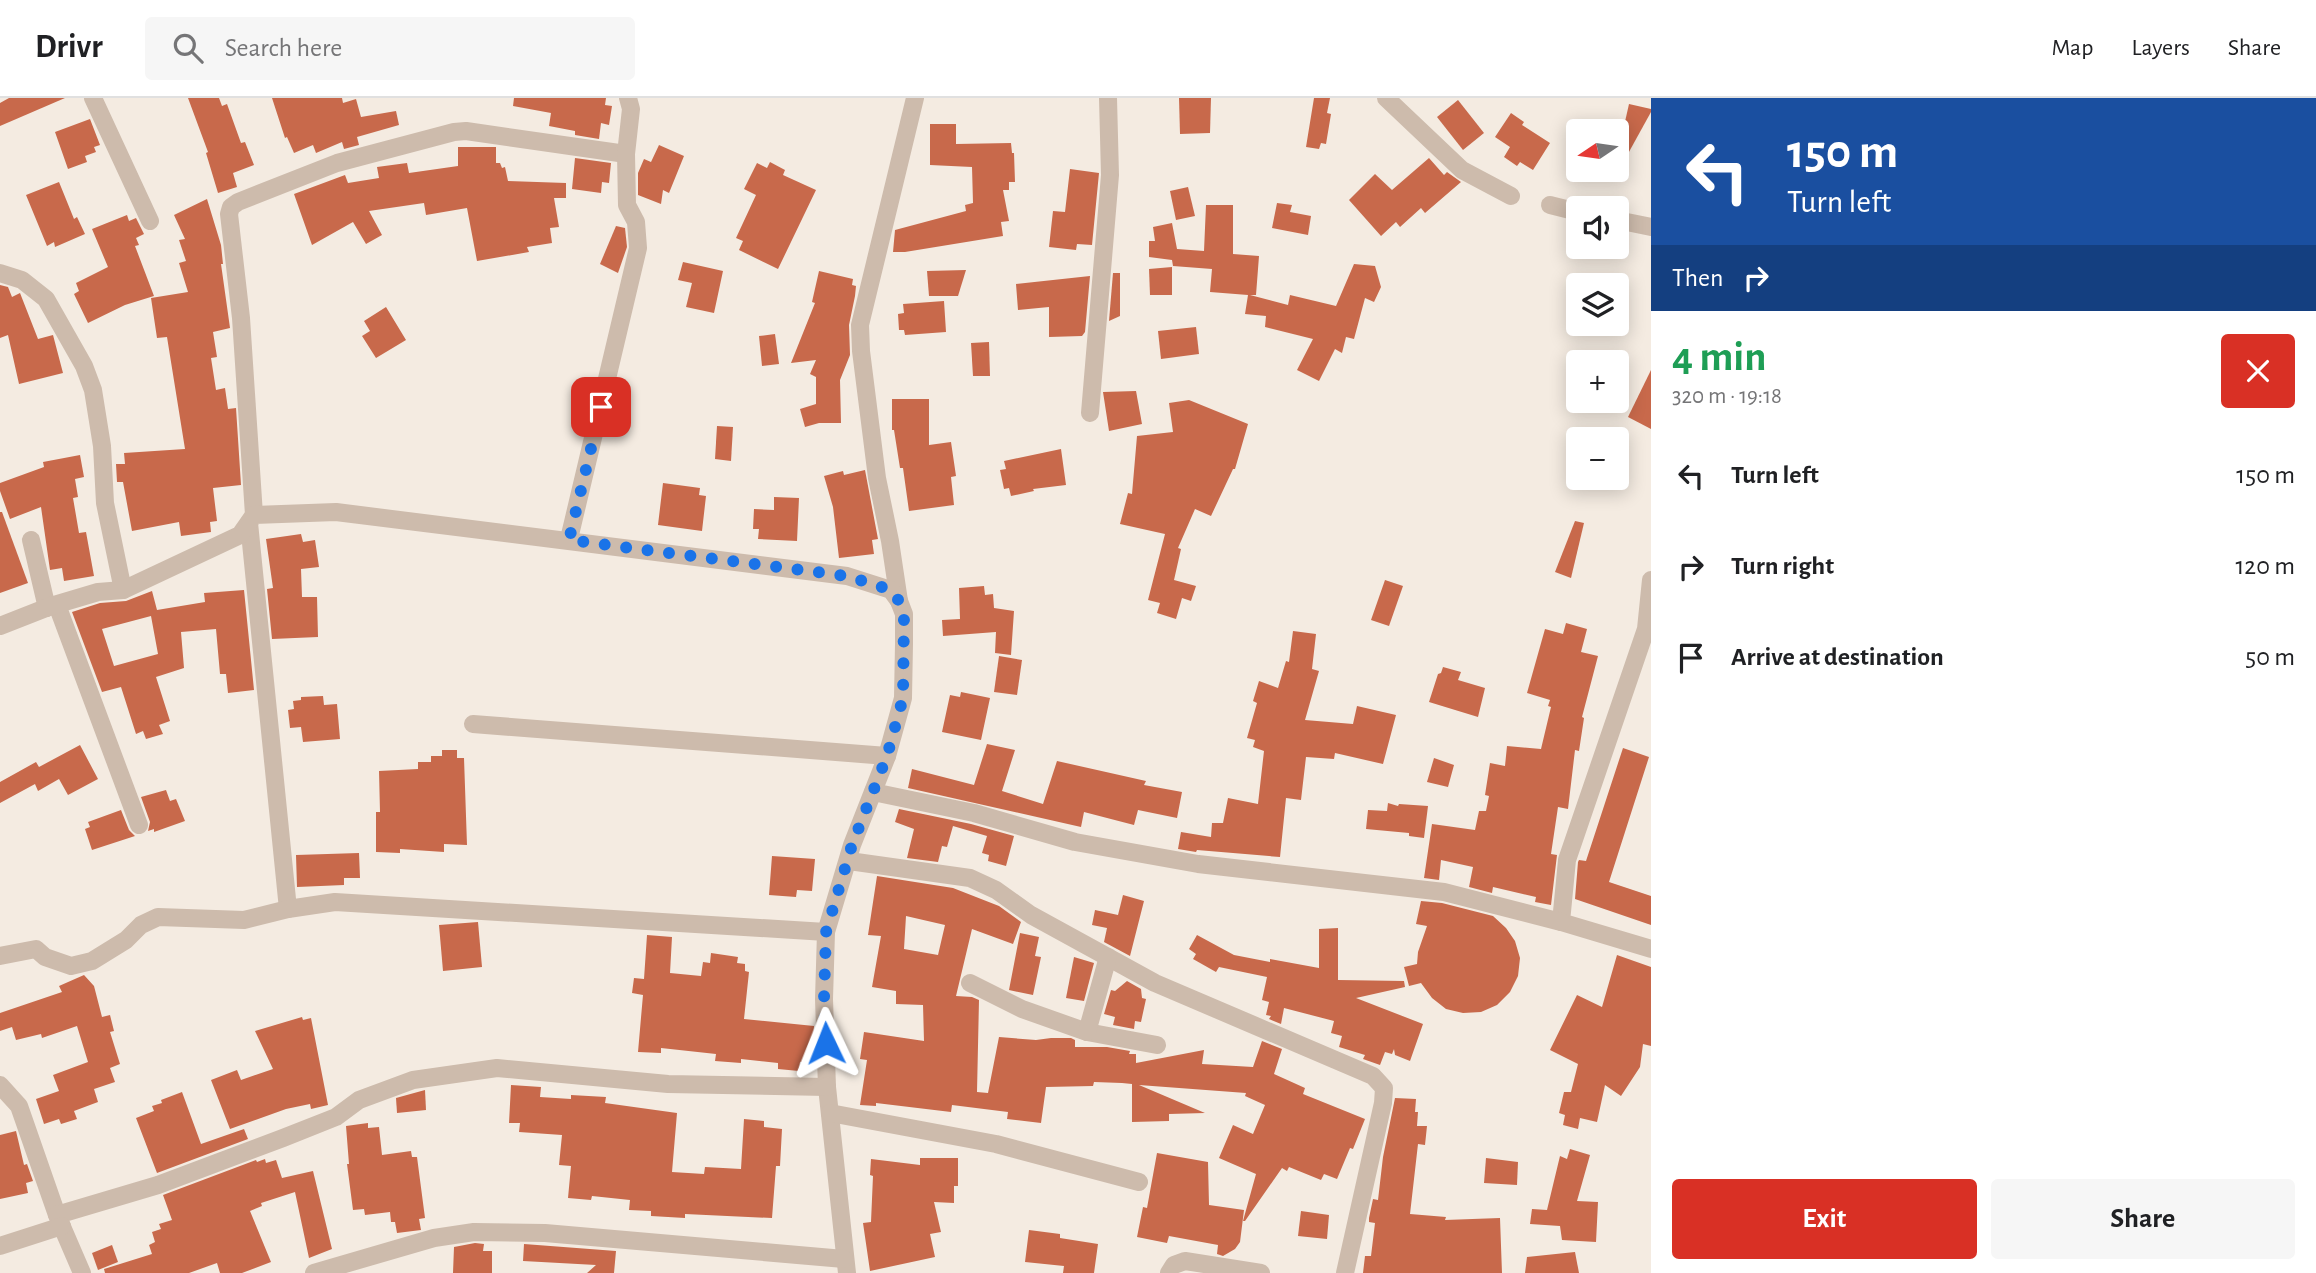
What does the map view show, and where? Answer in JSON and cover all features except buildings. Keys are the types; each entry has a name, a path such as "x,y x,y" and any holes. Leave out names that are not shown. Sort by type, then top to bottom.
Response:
{"street":[{"path":"93,98 150,221"},
{"path":"569,540 638,247 636,222 627,205 626,154 631,109 628,98"},
{"path":"314,1273 434,1238 474,1232 545,1233 846,1266 827,1087 824,999 826,932 852,845 887,756 903,698 904,614 899,601 877,478 860,325 915,98"},
{"path":"1090,413 1110,175 1108,98"},
{"path":"1386,98 1462,170 1511,196"},
{"path":"288,909 252,519 242,318 229,214 231,208 238,202 337,163 453,132 475,132 626,154"},
{"path":"1550,205 1566,209"},
{"path":"1629,223 1651,228"},
{"path":"0,273 22,280 46,299 84,366 93,390 102,446 105,503 122,590"},
{"path":"252,519 336,512 569,540 847,576 891,590 899,601"},
{"path":"0,626 98,592 122,590 240,536 252,519"},
{"path":"31,540 52,606 139,825"},
{"path":"1561,922 1567,860 1646,629 1651,580"},
{"path":"473,724 887,756"},
{"path":"873,792 974,813 1075,842 1198,864 1444,891 1651,949"},
{"path":"849,861 970,878 996,890 1031,915 1156,983 1373,1076 1384,1088 1383,1103 1345,1273"},
{"path":"0,956 36,949 45,957 72,966 92,961 126,940 141,925 158,917 244,920 288,909 335,902 826,932"},
{"path":"1087,1032 1108,957"},
{"path":"970,983 1022,1009 1087,1032 1157,1045"},
{"path":"0,1246 60,1220 336,1117 359,1100 413,1080 497,1068 668,1084 827,1087"},
{"path":"0,1085 19,1107 82,1273"},
{"path":"830,1113 996,1144 1139,1182"},
{"path":"1170,1273 1174,1265 1185,1261 1261,1273"}],"route":[{"path":"601,407 569,540 847,576 891,590 904,614 903,698 887,756 852,845 826,932 826,1043"}]}
